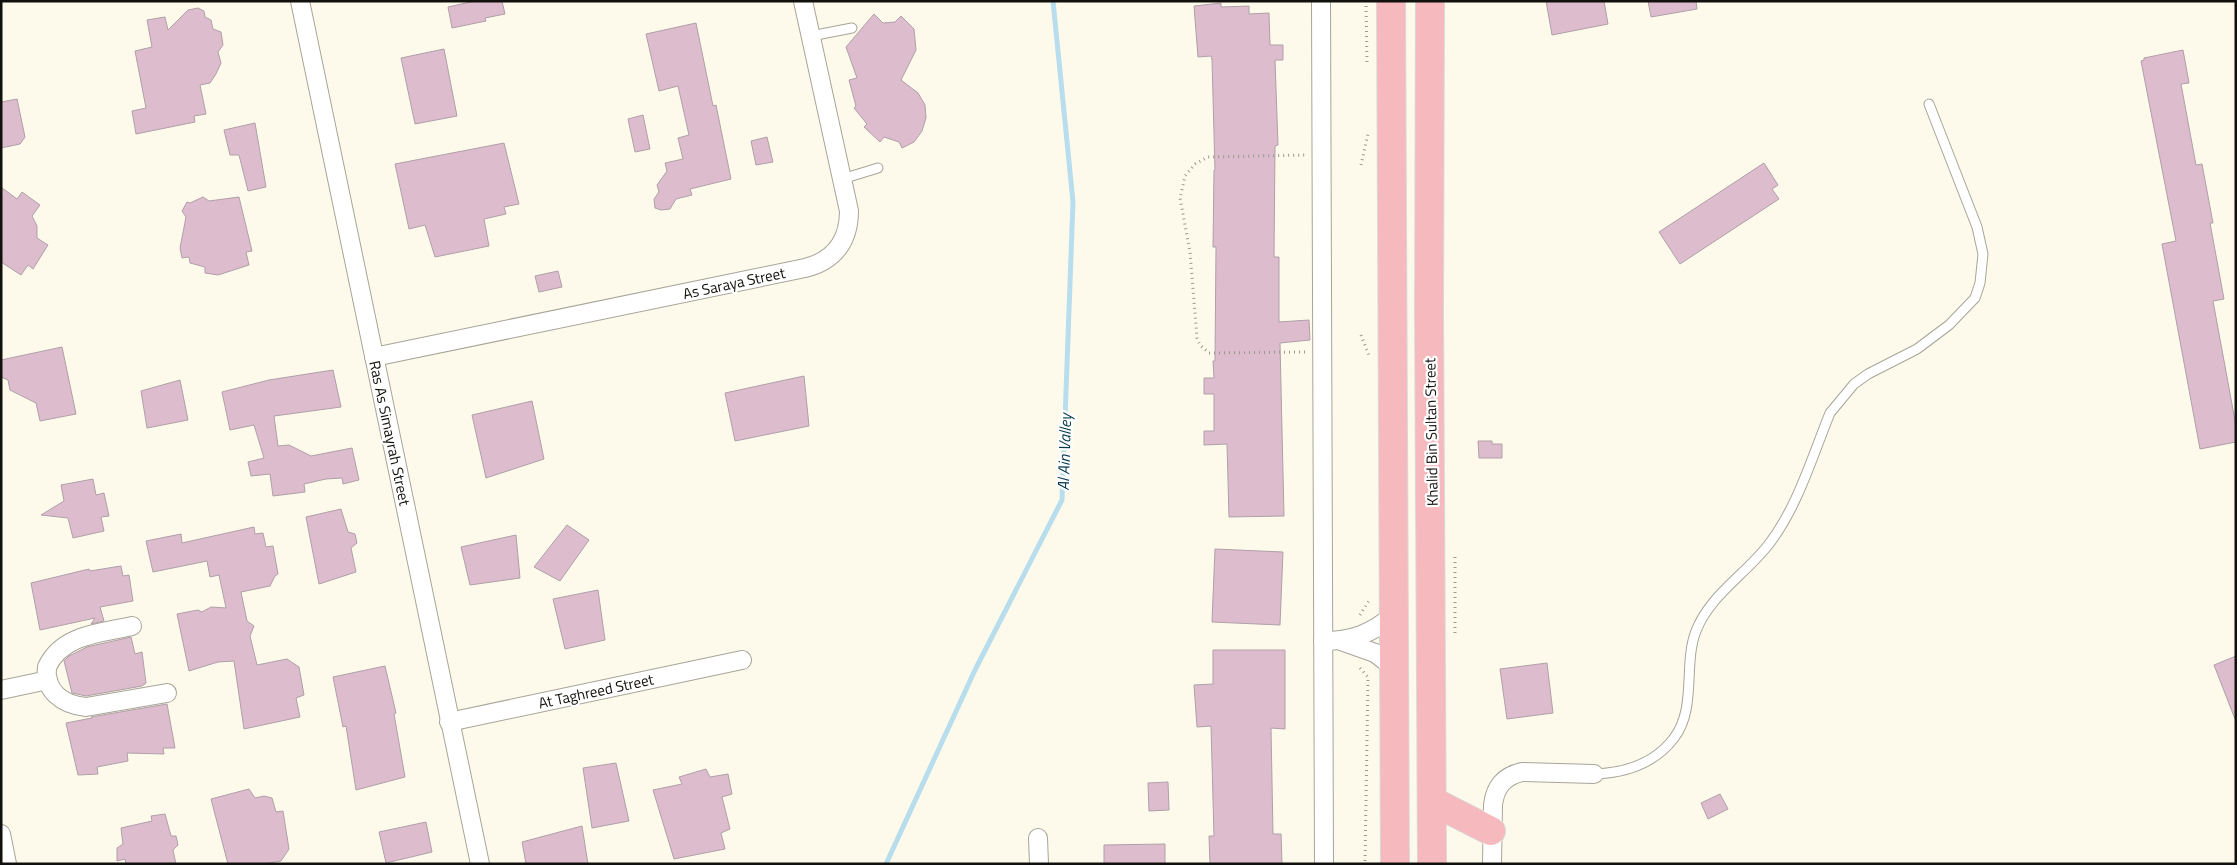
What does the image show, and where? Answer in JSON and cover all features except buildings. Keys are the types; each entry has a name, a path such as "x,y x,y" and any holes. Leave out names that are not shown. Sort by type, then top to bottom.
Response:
{"main road":[{"path":"1391,1 1392,615 1395,864"},
{"name":"Khalid Bin Sultan Street","path":"1430,1 1429,291 1432,864"},
{"path":"1432,801 1491,832"}],"street":[{"name":"Ras As Simayrah Street","path":"300,1 480,864"},
{"name":"As Saraya Street","path":"374,357 816,265 835,253 847,233 849,211 803,1"},
{"path":"1322,1 1323,352 1332,641 1324,864"},
{"path":"1332,641 1352,639 1374,630 1392,615"},
{"path":"132,626 70,641 49,662 46,672 50,689 54,695 80,707 91,707 167,693"},
{"path":"1332,641 1374,653 1393,667"},
{"name":"At Taghreed Street","path":"449,722 742,660"},
{"path":"1,690 48,680"},
{"path":"1492,864 1491,832 1494,797 1501,782 1507,777 1522,772 1594,774"},
{"path":"1,834 7,864"},
{"path":"1038,838 1039,864"}],"lane":[{"path":"811,36 852,28"},
{"path":"1594,774 1615,772 1635,767 1658,754 1676,736 1685,710 1690,655 1696,630 1713,602 1757,558 1781,526 1791,509 1830,413 1845,392 1868,374 1900,359 1934,337 1975,298 1982,268 1981,240 1929,104"},
{"path":"842,179 878,168"}],"path":[{"path":"1366,1 1367,71"},
{"path":"1361,165 1368,131"},
{"path":"1322,155 1208,157 1195,164 1185,176 1180,198 1190,252 1196,332 1200,345 1209,352 1323,352"},
{"path":"1360,668 1368,677 1365,864"}],"waterway":[{"name":"Al Ain Valley","path":"886,864 975,670 1062,500 1073,202 1053,1"}]}
